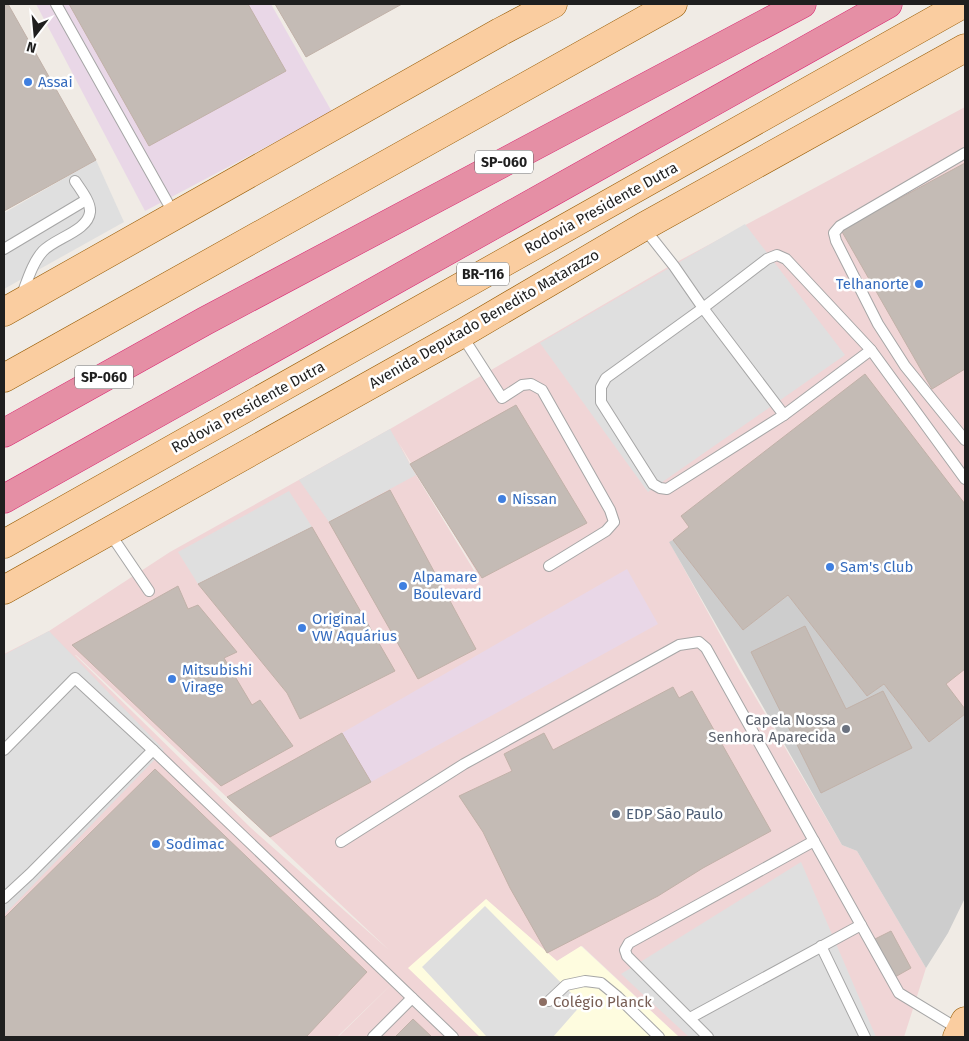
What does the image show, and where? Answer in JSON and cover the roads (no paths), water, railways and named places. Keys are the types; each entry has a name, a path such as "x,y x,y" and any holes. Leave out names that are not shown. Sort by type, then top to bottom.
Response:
{"highway":[{"name":"SP-060","path":"4,433 205,321 802,4"},
{"path":"4,499 888,4"}],"main road":[{"path":"11,308 492,36 553,4"},
{"path":"4,378 673,4"},
{"name":"Rodovia Presidente Dutra","path":"4,544 963,4"},
{"name":"Avenida Deputado Benedito Matarazzo","path":"4,590 461,334 643,227 965,48"}],"lane":[{"path":"56,4 175,215"},
{"path":"965,153 840,226 834,233 836,241 878,324 905,366 965,440"},
{"path":"11,308 43,251 55,241 84,225 90,212 86,200 75,181"},
{"path":"4,248 86,200"},
{"path":"643,227 784,415"},
{"path":"871,350 784,415 667,489 652,484 601,402 601,387 606,378 767,259 777,255 786,259 871,350 965,479"},
{"path":"461,334 502,398 522,385 531,384 542,390 610,510 614,522 606,530 550,566"},
{"path":"109,532 149,591"},
{"path":"341,842 472,759 679,644 699,642 706,648 899,992 961,1029"},
{"path":"4,750 75,678 153,750 453,1037"},
{"path":"4,898 153,750"},
{"path":"708,1037 627,956 625,950 629,943 814,841"},
{"path":"690,1018 862,925"},
{"path":"822,946 864,1037"},
{"path":"549,1002 566,985 586,981 601,983 618,996 659,1037"},
{"path":"373,1037 412,998"}],"place":[{"name":"Assai","path":"28,82"},
{"name":"Telhanorte","path":"919,284"},
{"name":"Nissan","path":"502,499"},
{"name":"Sam's Club","path":"830,567"},
{"name":"Alpamare Boulevard","path":"403,586"},
{"name":"Original VW Aquárius","path":"302,628"},
{"name":"Mitsubishi Virage","path":"172,679"},
{"name":"Capela Nossa Senhora Aparecida","path":"846,729"},
{"name":"EDP São Paulo","path":"616,814"},
{"name":"Sodimac","path":"156,844"},
{"name":"Colégio Planck","path":"543,1002"}]}
